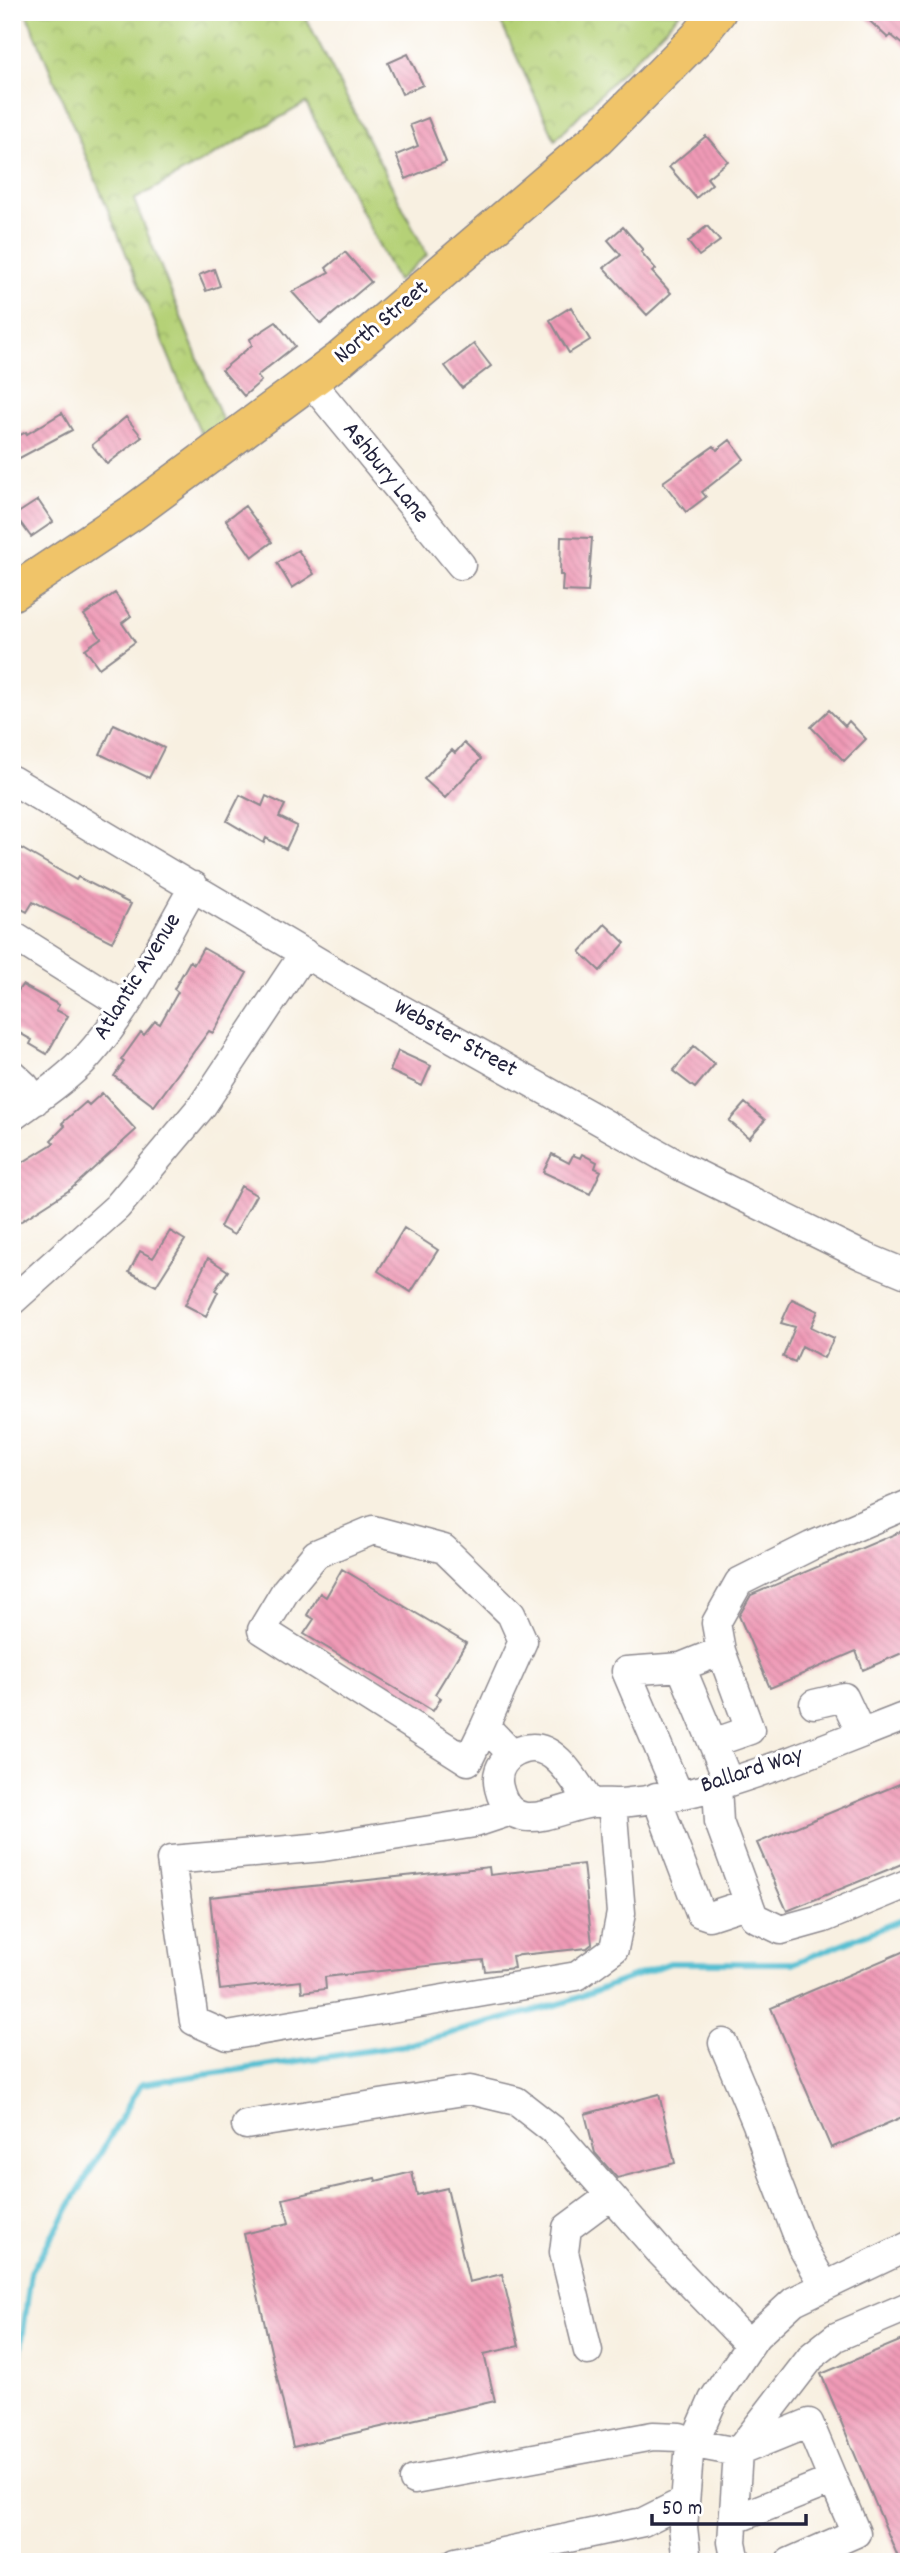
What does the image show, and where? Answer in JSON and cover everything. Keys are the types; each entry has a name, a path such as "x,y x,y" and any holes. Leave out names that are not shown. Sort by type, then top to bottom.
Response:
{"main road":[{"name":"North Street","path":"12,593 132,513 350,350 598,138 698,37 718,12"}],"street":[{"name":"Ashbury Lane","path":"310,382 461,565"},
{"name":"Webster Street","path":"12,780 304,953 681,1167 863,1256 909,1275"},
{"name":"Atlantic Avenue","path":"12,1117 64,1079 88,1056 125,1006 194,886"},
{"path":"12,935 125,1006"},
{"path":"12,1301 117,1207 202,1106 304,953"},
{"path":"12,1074 25,1086 35,1101"},
{"path":"713,1743 750,1730 721,1651 716,1623 739,1582 811,1546 909,1504"},
{"path":"373,1530 444,1549 511,1614 523,1641 485,1726 468,1761 262,1630 286,1590 316,1554 373,1530"},
{"path":"721,1651 681,1667 626,1671 667,1795 700,1913 709,1916 749,1903"},
{"path":"681,1667 713,1743 723,1784 719,1822 754,1916 781,1930 824,1918 909,1883"},
{"path":"814,1704 844,1697 861,1733"},
{"name":"Ballard Way","path":"511,1811 524,1817 545,1817 601,1803 667,1795 723,1784 909,1715"},
{"path":"485,1726 511,1753"},
{"path":"531,1747 545,1750 559,1760 601,1803 621,1913 614,1950 577,1976 228,2036 194,2021 172,1860 323,1847 475,1823 511,1811 501,1797 496,1779 511,1753 531,1747"},
{"path":"723,2043 757,2124 802,2247 825,2286"},
{"path":"246,2125 470,2090 516,2101 553,2130 660,2252 750,2345"},
{"path":"588,2351 564,2252 568,2228 611,2196"},
{"path":"687,2562 683,2527 689,2455 713,2400 756,2336 794,2301 909,2246"},
{"path":"736,2562 732,2542 738,2452 812,2356 836,2337 909,2306"},
{"path":"414,2480 653,2436 680,2437 694,2444 738,2452 809,2423 856,2533 790,2562"},
{"path":"733,2520 833,2480"},
{"path":"456,2562 643,2522 685,2501"}],"green space":[{"path":"26,12 303,12 427,255 397,281 306,103 134,200 224,424 203,439"},
{"path":"496,12 681,12 555,140"}],"building":[{"path":"860,12 894,12 909,26 909,50 891,35 888,38"},
{"path":"408,54 423,85 402,94 388,63"},
{"path":"428,118 446,162 406,179 396,155 418,146 410,125"},
{"path":"706,136 728,161 707,178 712,184 696,198 669,167"},
{"path":"707,226 720,241 699,256 688,242"},
{"path":"623,227 656,269 652,272 671,293 647,315 604,268 621,255 608,240"},
{"path":"345,252 371,282 321,324 292,292 329,272 326,268"},
{"path":"214,269 220,286 206,291 199,275"},
{"path":"571,307 590,340 569,353 550,320"},
{"path":"276,322 295,346 257,376 261,381 244,396 222,370 252,345 250,339"},
{"path":"474,344 491,366 462,388 445,366"},
{"path":"62,413 72,430 12,462 12,439 26,432 27,434"},
{"path":"126,417 142,437 107,464 92,445"},
{"path":"730,440 744,459 702,492 706,497 686,512 663,482 714,446 717,450"},
{"path":"38,500 53,522 31,537 15,515"},
{"path":"245,506 272,542 252,557 226,520"},
{"path":"561,537 592,538 588,592 562,591"},
{"path":"298,550 314,574 292,588 277,563"},
{"path":"115,593 131,616 122,623 135,642 99,668 85,649 101,638 84,615"},
{"path":"829,710 845,726 849,721 866,739 844,761 811,727"},
{"path":"114,724 164,748 149,778 100,754"},
{"path":"464,743 481,759 445,798 424,779 452,750 455,753"},
{"path":"240,795 262,806 266,796 285,805 279,817 297,826 286,849 266,838 264,843 227,821"},
{"path":"12,843 76,880 78,877 131,904 112,942 33,902 27,912 12,904"},
{"path":"605,924 625,943 600,971 580,952"},
{"path":"203,948 247,973 213,1033 209,1031 154,1106 114,1076 124,1062 121,1060 141,1032 144,1035 155,1021 160,1024 178,992 174,989 190,961 194,964"},
{"path":"22,985 59,1005 56,1010 68,1016 47,1054 30,1044 32,1040 12,1029 12,988 18,991"},
{"path":"694,1046 715,1064 695,1088 673,1071"},
{"path":"398,1051 431,1066 422,1086 390,1071"},
{"path":"102,1093 136,1130 71,1189 12,1227 12,1169 54,1143 51,1140 65,1126 62,1123 86,1102 89,1105"},
{"path":"745,1103 765,1120 749,1138 729,1121"},
{"path":"552,1154 569,1163 573,1155 580,1158 582,1154 597,1162 595,1168 601,1171 590,1194 543,1172"},
{"path":"241,1186 256,1195 234,1235 220,1227"},
{"path":"404,1228 438,1250 411,1292 378,1271"},
{"path":"170,1231 185,1240 156,1286 129,1272 140,1251 153,1258"},
{"path":"208,1258 228,1271 215,1290 218,1292 206,1316 185,1305"},
{"path":"792,1299 818,1311 811,1327 834,1338 824,1358 802,1346 795,1362 783,1357 795,1327 781,1323"},
{"path":"909,1528 909,1650 863,1670 856,1651 770,1688 739,1616 751,1595"},
{"path":"342,1569 466,1643 435,1694 441,1698 433,1711 304,1634 314,1619 307,1615 320,1593 326,1597"},
{"path":"909,1780 909,1861 787,1911 757,1843"},
{"path":"583,1864 592,1944 587,1948 512,1956 514,1968 485,1971 483,1960 325,1977 326,1989 302,1992 301,1981 220,1990 210,1897 489,1867 490,1875"},
{"path":"909,1949 909,2114 831,2148 771,2008"},
{"path":"659,2094 675,2163 617,2178 595,2153 585,2114"},
{"path":"412,2172 417,2195 447,2188 469,2282 502,2274 519,2346 484,2354 495,2401 293,2447 244,2234 289,2223 283,2199"},
{"path":"909,2337 909,2562 900,2562 821,2374"}],"waterway":[{"path":"12,2415 31,2272 141,2084 407,2045 563,2003 670,1963 794,1963 909,1917"}]}
